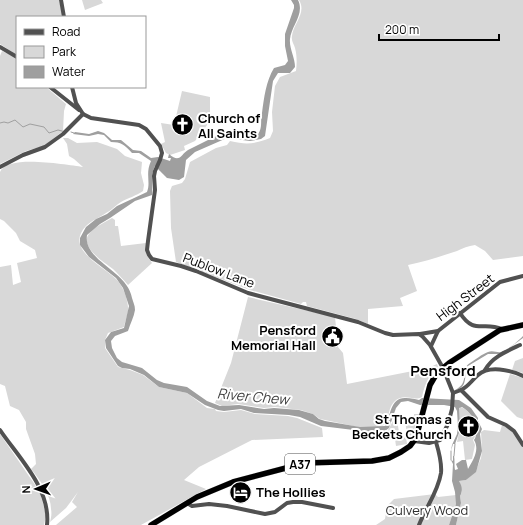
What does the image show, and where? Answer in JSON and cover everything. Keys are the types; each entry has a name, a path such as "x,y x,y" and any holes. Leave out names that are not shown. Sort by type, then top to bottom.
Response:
{"highway":[{"path":"414,442 433,378 443,368 503,329 523,325"},
{"name":"A37","path":"151,525 201,495 233,482 300,464 316,462 366,462 389,458 405,450 414,442"}],"street":[{"path":"61,0 64,16"},
{"path":"0,47 16,56"},
{"path":"51,88 81,112"},
{"path":"72,88 76,103 81,112"},
{"path":"0,167 55,141 69,129 81,112"},
{"name":"Publow Lane","path":"81,112 91,118 139,124 151,134 160,146 162,153 155,171 155,190 147,250 152,259 182,266 248,293 358,322 385,333 393,335 419,334"},
{"name":"High Street","path":"419,334 438,331 500,282 523,276"},
{"path":"460,313 466,322 475,326 496,326 503,329"},
{"path":"431,346 438,331"},
{"path":"414,442 436,442 442,437 448,424 453,398 453,393 443,368 427,340 419,334"},
{"path":"453,393 461,390 485,370 499,355 520,345"},
{"path":"485,370 499,370 523,376"},
{"path":"461,390 488,417 506,425 514,431 523,445"},
{"path":"0,430 40,486 46,504 47,525"},
{"path":"419,525 435,494 441,472 440,456 436,442"},
{"path":"187,503 192,506 209,504 227,506 265,514 275,512 293,502 302,502 333,508"},
{"path":"323,511 325,506"}],"green space":[{"path":"0,0 59,0 63,16 16,16 16,54 0,44"},
{"path":"82,0 101,0 103,3 85,10"},
{"path":"299,0 523,0 523,256 493,260 485,251 475,245 408,265 417,291 400,298 403,306 368,309 368,324 356,319 307,306 306,302 301,304 250,290 176,262 171,228 170,191 172,186 182,183 185,179 190,162 216,148 227,145 230,141 250,143 259,142 270,138 273,131 272,112 275,86 280,77 296,71 297,62 292,38 301,14 301,5"},
{"path":"2,51 16,58 16,88 47,88 66,104 64,111 63,131 44,146 26,151 0,164 0,56"},
{"path":"182,91 210,97 210,121 195,141 184,146 185,150 170,155 166,153 161,144 165,142 161,123 174,125"},
{"path":"63,138 68,138 77,143 97,142 117,149 125,156 142,162 141,173 144,185 143,191 121,202 91,222 80,234 82,249 95,263 116,279 123,288 127,299 128,312 124,327 108,333 105,340 105,348 118,367 143,375 159,387 187,393 207,408 224,412 241,410 255,414 297,418 322,428 323,437 252,440 199,467 184,480 206,489 141,525 56,525 77,507 72,502 78,492 66,508 50,522 51,504 49,498 31,469 36,464 35,454 26,429 26,422 19,410 10,406 5,386 0,384 0,267 11,265 13,285 21,282 17,263 37,258 35,250 20,241 16,233 0,219 0,172 5,167 14,163 25,162 51,163 83,167 69,156 67,144"},
{"path":"112,218 115,220 115,226 118,226 121,246 146,243 147,256 152,263 128,285 113,269 94,254 87,244 87,239 91,231"},
{"path":"248,297 335,317 338,347 343,353 347,384 428,368 437,364 438,367 427,380 422,397 405,397 398,399 390,408 387,419 380,427 358,427 320,419 313,414 301,410 275,407 264,408 238,404 222,406 215,403 231,363"},
{"path":"523,358 523,373 512,370 515,361"},
{"path":"510,374 523,378 523,419 517,417 501,401"},
{"path":"460,407 472,416 476,426 476,436 473,440 475,445 472,459 465,460 463,441 457,442 460,427 458,410"},
{"path":"414,414 419,414 412,437 407,434 405,420 414,419"},
{"path":"397,420 399,432 389,434 388,430 393,421"},
{"path":"502,425 513,431 523,446 523,525 456,525 461,503 460,496 462,492 459,481 466,480 477,468 482,451 481,432 484,430 500,432"},
{"path":"0,434 40,492 46,515 44,525 0,525"},
{"path":"406,437 407,444 396,446 395,439"},
{"name":"Culvery Wood","path":"435,494 438,497 456,495 456,504 449,525 376,525 385,519 387,506 394,499"}],"water":[{"path":"291,0 298,0 300,5 299,15 290,39 290,46 295,67 290,73 278,73 273,81 265,136 261,139 250,141 227,138 195,152 186,160 184,177 179,180 167,178 155,166 152,177 152,195 135,201 100,224 87,235 88,244 92,252 123,280 129,289 135,307 128,331 115,336 111,341 112,348 117,358 122,362 142,368 157,380 164,383 187,387 207,401 220,406 239,405 264,409 274,408 299,410 313,414 319,419 325,421 360,427 385,426 394,404 401,399 410,398 419,400 422,398 459,400 471,408 478,418 482,429 480,434 482,451 476,472 466,480 459,481 462,492 460,496 461,503 456,525 449,525 456,504 452,481 453,464 451,460 453,461 454,456 455,470 458,469 456,464 462,460 466,460 468,469 476,451 476,444 474,440 477,431 475,422 470,413 462,407 459,408 460,430 451,451 452,445 457,434 458,427 457,411 455,407 444,405 420,405 408,401 401,402 396,408 389,428 378,433 321,426 300,417 289,415 254,413 241,409 224,411 218,410 205,405 187,393 159,387 144,375 118,366 106,348 105,340 111,332 124,328 129,306 123,288 116,278 89,257 80,245 80,238 86,227 96,219 107,214 117,206 147,192 148,170 151,161 139,153 132,153 123,144 111,142 104,135 98,134 89,136 73,134 75,132 89,134 98,131 104,133 112,140 121,140 133,150 141,151 151,158 158,157 170,161 171,158 168,158 169,154 178,158 188,150 216,136 226,134 247,136 258,134 269,78 274,68 285,65 288,61 285,46 285,34 294,8"},
{"path":"523,336 523,338 502,353 488,354 468,366 464,384 459,389 455,390 463,383 465,369 470,363 488,352 504,351"}],"waterway":[{"path":"0,123 8,123 15,120 23,127 30,124 44,127 49,133 58,130 62,131"},
{"name":"River Chew","path":"454,456 455,444"},
{"name":"River Chew","path":"451,451 451,460"}],"place":[{"name":"Church of All Saints","path":"183,125"},
{"name":"Pensford Memorial Hall","path":"332,337"},
{"name":"St Thomas a Beckets Church","path":"468,426"},
{"name":"The Hollies","path":"240,492"}],"district":[{"name":"Pensford","path":"443,370"}]}
